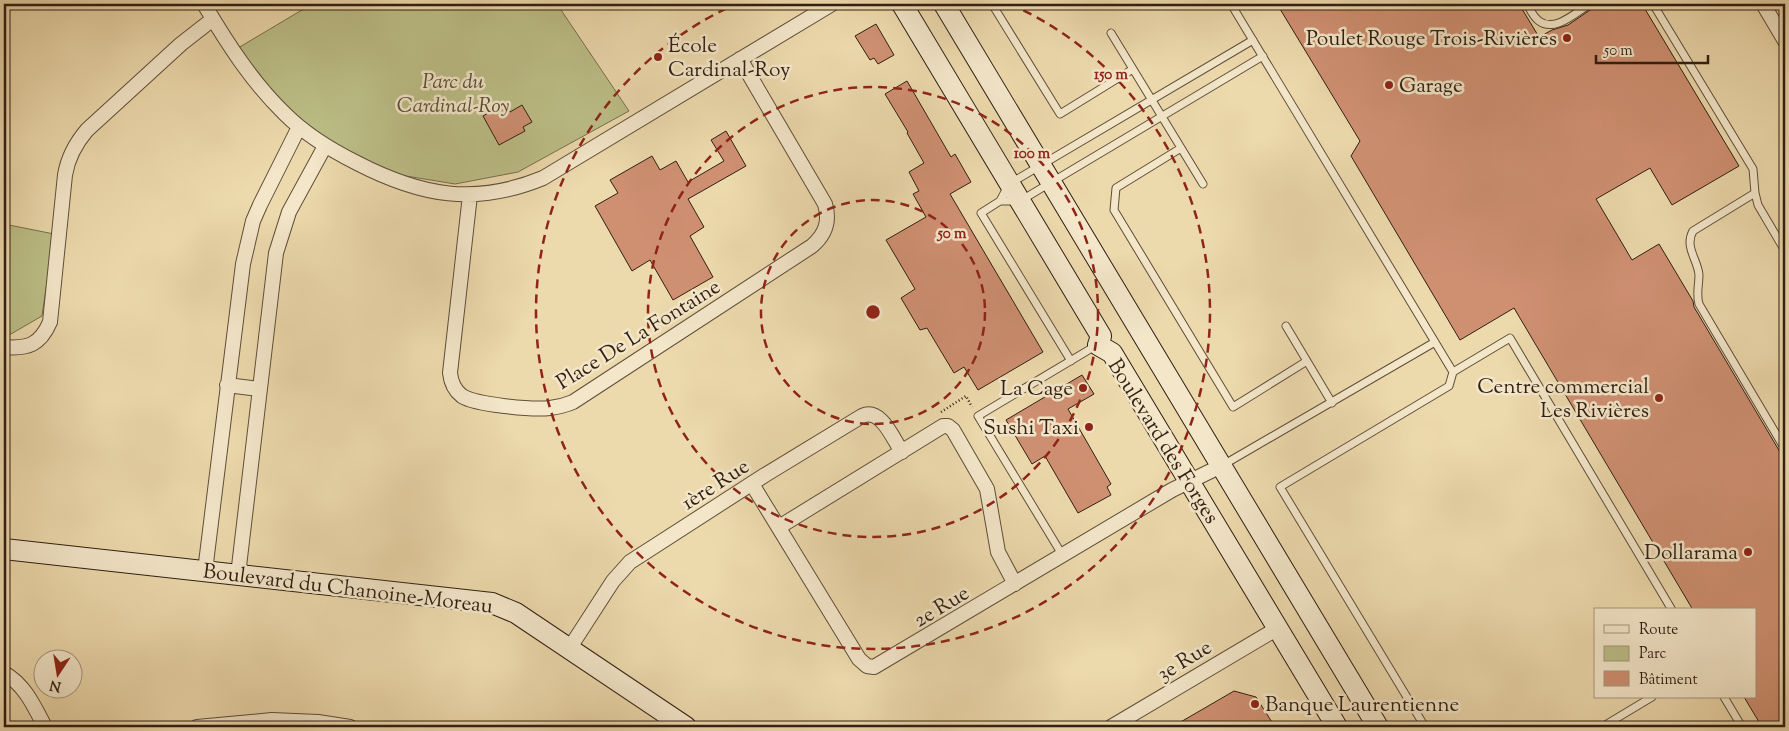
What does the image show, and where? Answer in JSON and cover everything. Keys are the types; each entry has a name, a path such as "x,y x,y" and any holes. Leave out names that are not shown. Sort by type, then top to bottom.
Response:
{"main road":[{"name":"Boulevard des Forges","path":"902,4 1101,336 1098,345 1112,353 1337,727"},
{"name":"Boulevard des Forges","path":"944,4 1378,727"},
{"name":"Boulevard du Chanoine-Moreau","path":"4,549 492,602 516,614 686,727"}],"street":[{"path":"204,4 253,77 284,113 299,127 325,146 363,166 410,187 470,195 517,187 543,178 832,4"},
{"path":"1763,4 1785,41"},
{"path":"4,347 29,346 42,337 50,322 65,175 69,158 79,139 86,130 181,44 213,19"},
{"name":"Place De La Fontaine","path":"470,195 450,373 454,387 463,397 476,402 544,408 563,406 573,402 812,246 823,234 828,219 825,204 740,59"},
{"path":"205,571 238,291 243,264 251,228 260,204 299,127"},
{"path":"238,575 273,270 280,238 289,212 325,146"},
{"path":"227,385 259,389"},
{"name":"1ère Rue","path":"569,649 606,592 630,562 866,414 878,416 902,452"},
{"path":"779,527 944,426 948,426 953,430 987,489 998,552 1015,584"},
{"name":"2e Rue","path":"752,484 859,659 867,666 878,666 1172,490 1221,466"},
{"name":"3e Rue","path":"1111,727 1278,628"},
{"path":"4,673 17,682 27,694 45,727"},
{"path":"204,727 256,721 293,720 350,727"}],"lane":[{"path":"992,4 1060,114 1133,69"},
{"path":"1231,4 1454,372"},
{"path":"1527,4 1539,21 1550,25 1557,24 1590,4"},
{"path":"1652,4 1752,169 1758,205 1785,251"},
{"path":"1111,33 1203,184"},
{"path":"1000,201 1020,201 1046,174 1152,100 1253,40"},
{"path":"1071,361 981,213 1000,201 1010,184 1046,174 1162,116 1263,56"},
{"path":"1181,148 1116,188 1114,210 1233,407 1307,361"},
{"path":"1755,193 1693,231 1690,243 1698,270 1697,296 1699,304 1785,449"},
{"path":"1286,326 1332,402"},
{"path":"1425,727 1280,487 1449,386 1454,372 1510,338 1671,608"},
{"path":"1221,466 1435,342"},
{"path":"1063,556 978,416 1098,345"},
{"path":"1602,727 1650,698"},
{"path":"1725,698 1742,727"}],"path":[{"path":"948,426 940,413 966,396 978,416"}],"green space":[{"name":"Parc du Cardinal-Roy","path":"312,4 557,4 629,111 518,172 455,184 400,175 313,140 293,119 238,48"},
{"path":"4,224 54,234 42,316 4,338"}],"building":[{"name":"Centre commercial Les Rivières","path":"1277,4 1519,4 1539,37 1568,25 1597,4 1642,4 1739,166 1672,205 1650,168 1596,199 1632,260 1659,244 1693,301 1694,307 1780,452 1785,457 1785,727 1762,727 1745,698 1756,698 1756,608 1692,608 1514,308 1460,340 1351,156 1360,141"},
{"path":"876,24 894,55 878,64 874,58 870,60 855,36"},
{"path":"907,81 951,157 955,154 971,182 950,194 1043,352 978,390 964,367 954,373 927,328 920,330 901,298 915,289 886,240 926,217 913,194 919,191 909,172 924,163 885,94"},
{"path":"505,103 510,112 522,105 532,122 523,127 525,131 499,145 483,116"},
{"path":"726,131 746,166 688,199 704,227 690,236 713,277 673,300 650,260 632,271 595,206 618,193 610,180 652,156 660,170 676,161 688,182 724,161 711,140"},
{"path":"1082,375 1094,394 1068,409 1111,484 1107,487 1111,495 1078,513 1045,456 1032,464 1006,420"},
{"path":"1234,691 1256,697 1275,727 1172,727"}],"place":[{"name":"Poulet Rouge Trois-Rivières","path":"1567,38"},
{"name":"École Cardinal-Roy","path":"658,57"},
{"name":"Garage","path":"1389,85"},
{"name":"La Cage","path":"1083,388"},
{"name":"Centre commercial Les Rivières","path":"1659,398"},
{"name":"Sushi Taxi","path":"1089,427"},
{"name":"Dollarama","path":"1748,552"},
{"name":"Banque Laurentienne","path":"1255,704"}]}
